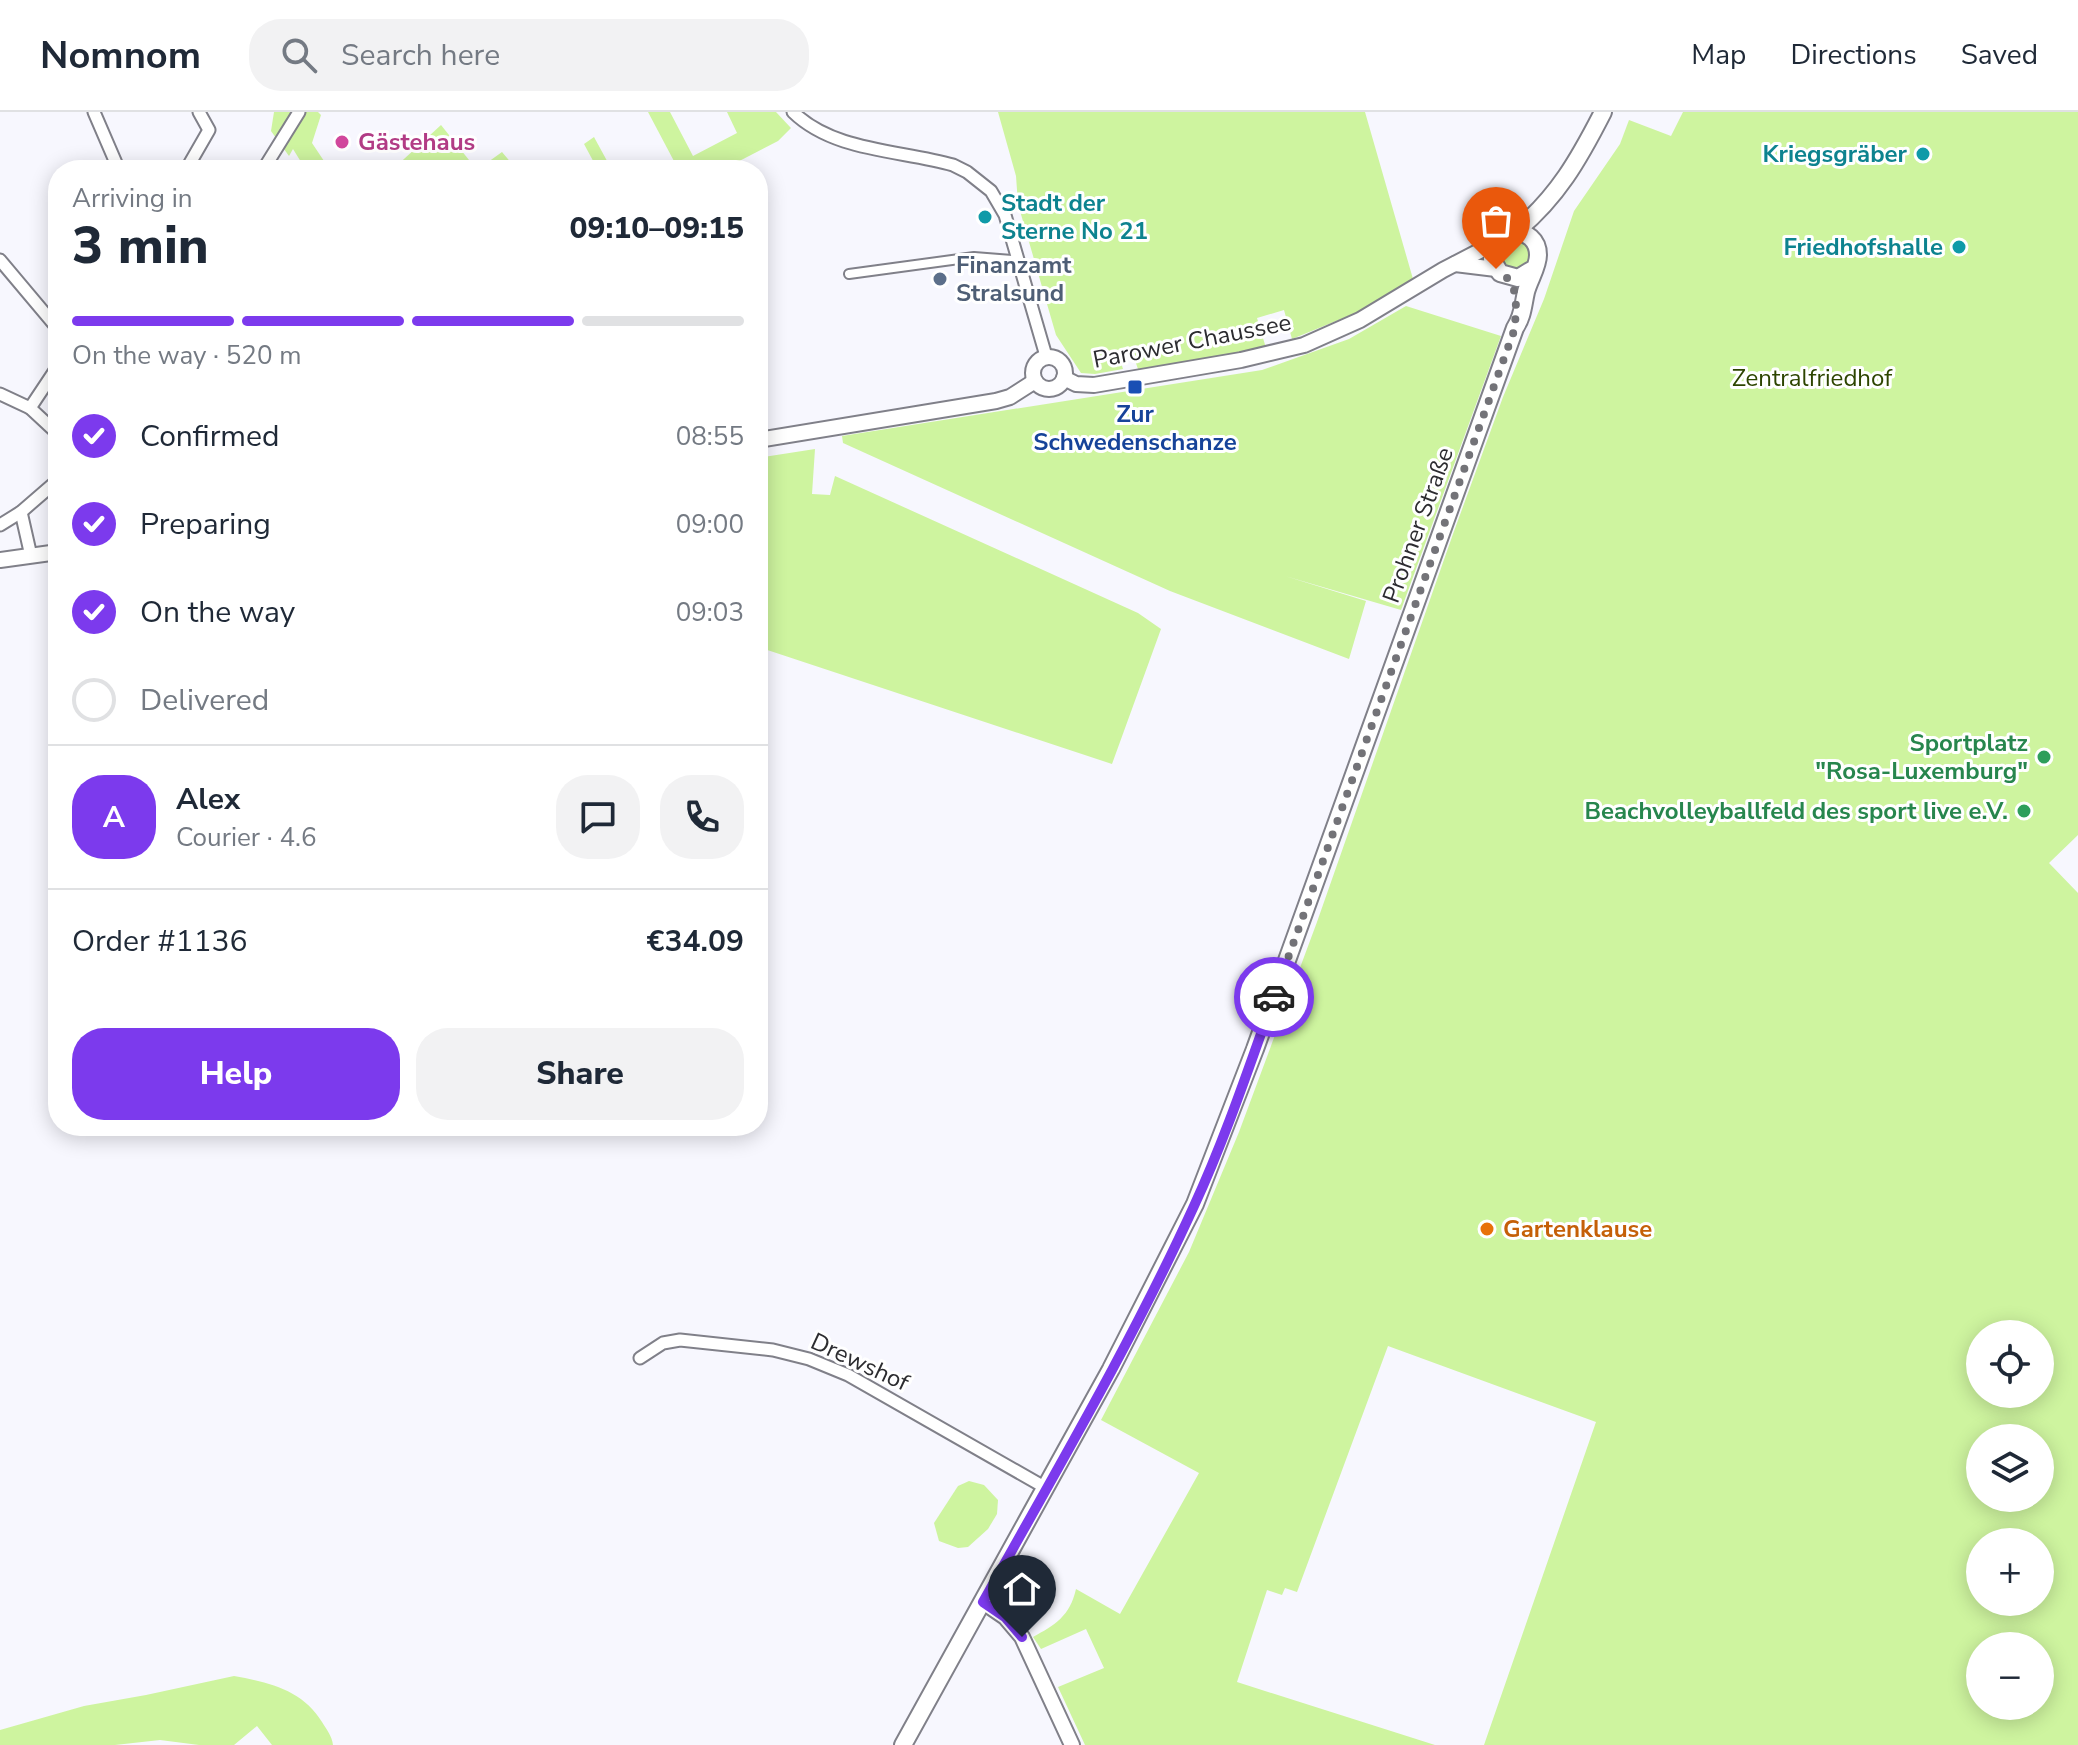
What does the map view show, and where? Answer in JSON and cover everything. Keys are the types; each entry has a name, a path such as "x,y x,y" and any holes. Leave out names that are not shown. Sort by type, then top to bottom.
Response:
{"main road":[{"path":"1495,243 1491,253 1501,272 1524,276 1533,269 1538,253 1523,235 1567,179 1603,112"},
{"name":"Parower Chaussee","path":"1495,243 1503,234 1523,235"},
{"name":"Prohner Straße","path":"903,1745 1132,1329 1195,1204 1255,1049 1522,313 1533,269"},
{"name":"Prohner Straße","path":"1501,272 1517,306 1515,328"}],"street":[{"path":"94,112 115,160"},
{"path":"192,160 209,130 199,112"},
{"path":"269,160 299,112"},
{"path":"793,112 836,139 953,165 991,191 1009,226 1046,356 1034,366 1035,381"},
{"name":"Parower Chaussee","path":"1064,378 1076,384 1094,385 1286,350 1360,320 1495,243"},
{"path":"849,274 974,257 1012,260"},
{"path":"0,260 48,317"},
{"path":"1454,264 1501,272"},
{"name":"Parower Chaussee","path":"768,438 996,401 1010,397 1035,381 1048,389 1058,386 1064,378 1061,362 1046,356"},
{"path":"30,408 48,381"},
{"path":"0,394 30,408 48,421"},
{"path":"0,525 48,489"},
{"path":"21,512 31,556"},
{"path":"0,560 48,553"},
{"name":"Drewshof","path":"640,1358 663,1343 680,1340 773,1350 809,1359 848,1375 1046,1488"},
{"path":"983,1602 1005,1617 1022,1637 1072,1745"}],"green space":[{"path":"274,112 318,112 321,115 312,143 323,160 300,160 293,149 289,156 271,131"},
{"path":"648,112 670,112 693,156 737,133 727,112 776,112 791,128 778,141 741,160 673,160"},
{"path":"998,112 1365,112 1413,279 1368,308 1292,339 1284,310 1257,318 1266,348 1138,369 1131,349 1118,353 1123,369 1081,373 1056,335 1018,204 1016,176"},
{"name":"Zentralfriedhof","path":"1683,112 2078,112 2078,835 2049,863 2078,893 2078,1745 1484,1745 1596,1422 1388,1346 1297,1592 1285,1588 1282,1595 1267,1590 1237,1682 1435,1745 1085,1745 1058,1687 1104,1668 1086,1629 1041,1649 1033,1637 1060,1619 1070,1606 1076,1589 1120,1614 1199,1473 1101,1420 1189,1252 1239,1132 1317,922 1453,534 1503,397 1544,299 1574,211 1620,144 1629,120 1671,136"},
{"path":"441,125 469,160 403,160"},
{"path":"594,137 607,160 593,160 584,144"},
{"path":"502,152 509,160 491,160"},
{"path":"1509,237 1530,244 1532,261 1518,272 1502,267 1497,250"},
{"path":"1406,306 1501,336 1401,610 1285,576 1366,601 1349,659 1170,591 843,443 842,436 1262,370 1349,339"},
{"path":"815,449 812,494 830,495 835,476 1138,613 1161,629 1112,764 768,650 768,456"},
{"path":"969,1481 984,1485 998,1500 997,1514 988,1529 968,1547 958,1548 939,1541 934,1523 958,1486"},
{"path":"234,1676 272,1685 295,1695 314,1711 333,1745 272,1745 257,1726 234,1745 160,1740 115,1745 0,1745 0,1730 84,1706"}],"way so far":[{"path":"1274,997 1515,328 1515,295 1506,276 1496,269"}],"place":[{"name":"Gästehaus","path":"342,142"},
{"name":"Kriegsgräber","path":"1923,154"},
{"name":"Stadt der Sterne No 21","path":"985,217"},
{"name":"Friedhofshalle","path":"1959,247"},
{"name":"Finanzamt Stralsund","path":"940,279"},
{"name":"Zur Schwedenschanze","path":"1135,387"},
{"name":"Sportplatz \"Rosa-Luxemburg\"","path":"2044,757"},
{"name":"Beachvolleyballfeld des sport live e.V.","path":"2024,811"},
{"name":"Gartenklause","path":"1487,1229"}],"route":[{"path":"1022,1637 1012,1623 983,1602 1171,1254 1213,1160 1274,997"}]}
